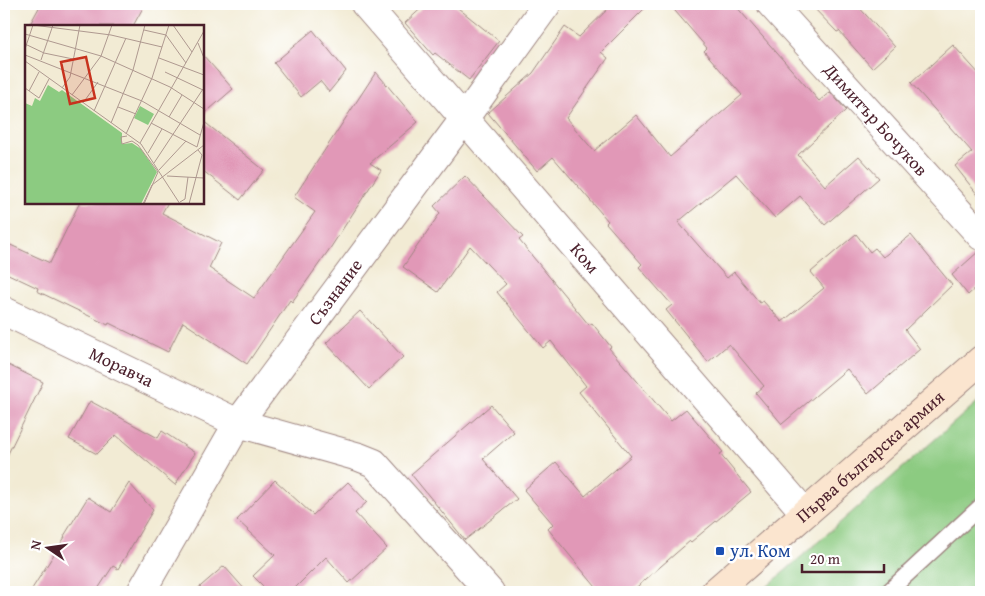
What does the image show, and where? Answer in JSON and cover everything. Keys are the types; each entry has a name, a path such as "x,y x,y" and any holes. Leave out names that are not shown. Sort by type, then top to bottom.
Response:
{"street":[{"name":"Ком","path":"365,4 805,514"},
{"name":"Съзнание","path":"141,592 238,423 547,4"},
{"name":"Димитър Бочуков","path":"771,4 981,236"},
{"name":"Моравча","path":"4,311 238,423 360,457 374,463 490,592"},
{"name":"Първа българска армия","path":"715,592 981,360"}],"lane":[{"path":"888,592 981,506"}],"green space":[{"path":"981,399 981,592 761,592"}],"building":[{"path":"41,4 145,4 134,25 30,25"},
{"path":"426,4 453,4 499,41 469,80 435,53 433,55 405,23"},
{"path":"613,4 649,4 601,52 608,58 566,118 594,151 636,115 670,157 742,95 704,51 707,48 669,4 734,4 819,101 830,92 846,110 798,155 825,186 859,156 879,178 825,225 800,196 775,218 736,174 678,222 727,278 734,272 760,303 763,301 782,322 824,288 811,272 856,234 870,252 875,248 883,257 911,235 952,285 905,330 920,349 868,394 847,369 782,424 756,393 764,386 729,344 708,362 666,310 672,305 639,267 642,264 553,157 537,171 488,113 533,73 565,27 579,37"},
{"path":"810,4 856,4 895,47 872,68 839,31 837,32"},
{"path":"313,30 346,71 329,92 320,81 301,97 274,63"},
{"path":"953,45 981,76 981,199 955,166 972,152 911,83"},
{"path":"204,56 233,89 204,114"},
{"path":"376,72 418,122 370,163 381,170 331,247 292,302 290,300 247,364 183,322 168,352 37,291 38,288 4,272 4,242 50,263 79,204 167,204 162,213 221,243 209,268 254,298 315,212 294,197"},
{"path":"204,122 264,170 240,200 204,172"},
{"path":"465,176 523,237 519,240 589,325 592,323 611,347 609,348 671,421 686,409 723,452 720,454 751,492 631,592 600,592 548,529 553,524 524,490 556,462 585,496 631,456 579,392 586,386 551,341 543,348 497,292 506,284 470,246 438,292 403,267 440,213 434,206"},
{"path":"981,251 981,283 968,295 952,275"},
{"path":"360,311 403,357 369,389 326,343"},
{"path":"4,363 43,382 4,462"},
{"path":"90,401 158,438 162,431 195,453 175,485 116,435 97,454 69,439"},
{"path":"491,405 514,432 483,459 517,499 465,540 411,474"},
{"path":"275,480 313,515 348,482 367,502 355,513 387,548 349,583 326,557 291,592 269,592 253,576 275,555 237,520"},
{"path":"129,483 153,510 118,569 113,566 96,592 30,592 88,497 111,512"},
{"path":"224,566 247,592 194,592"}],"place":[{"name":"ул. Ком","path":"720,551"}]}
